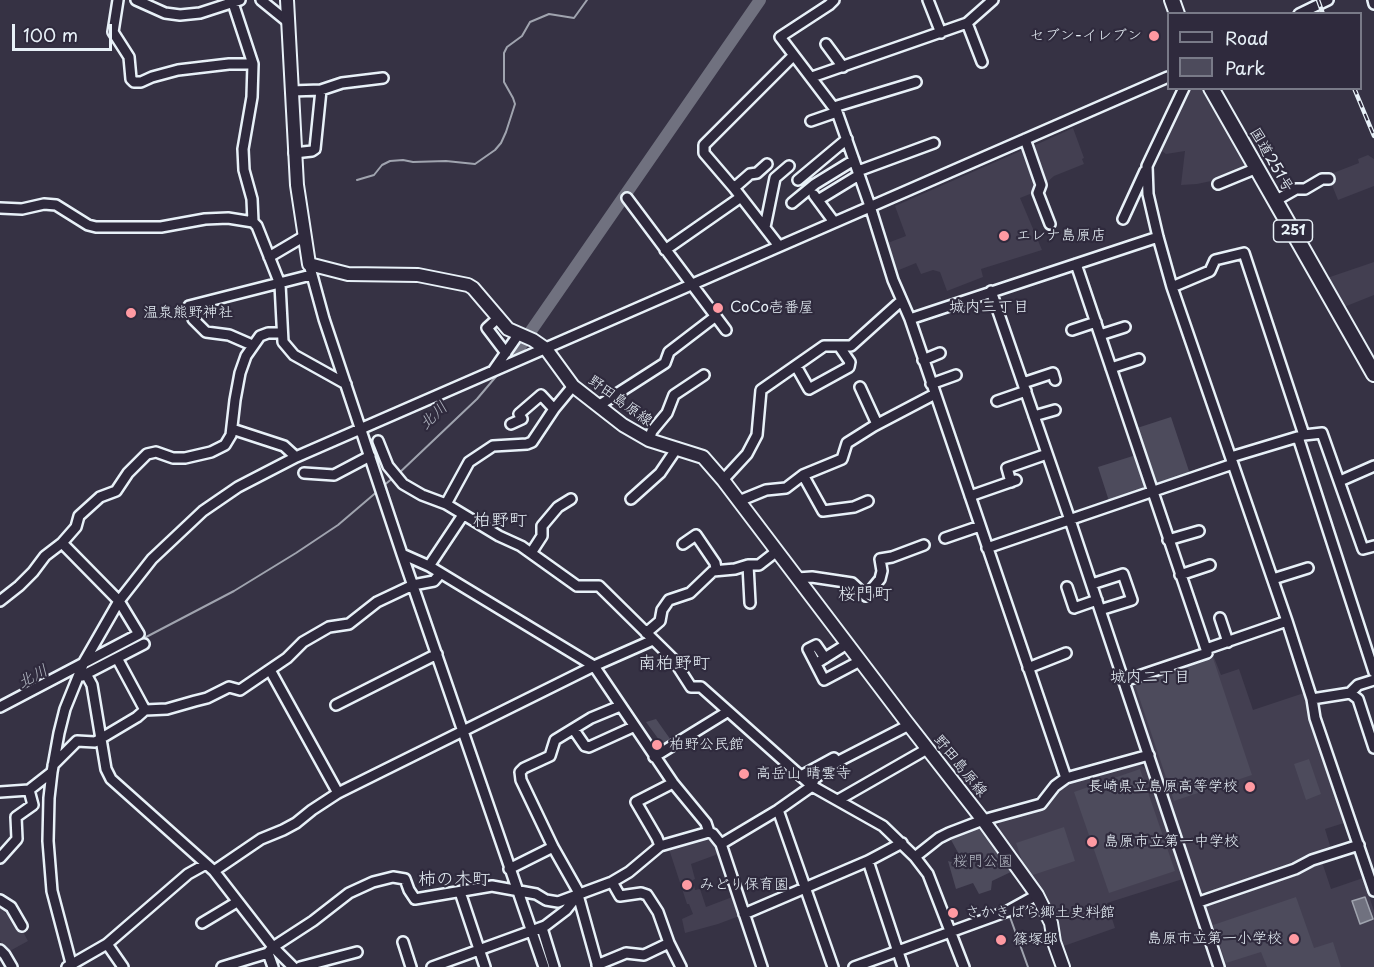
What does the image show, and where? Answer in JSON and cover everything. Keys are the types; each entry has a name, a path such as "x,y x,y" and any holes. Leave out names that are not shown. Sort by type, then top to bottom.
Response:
{"highway":[{"name":"国道251号","path":"1212,90 1374,374"}],"main road":[{"path":"287,0 294,153 303,237 310,269"},
{"name":"野田島原線","path":"310,269 348,274 418,275 473,288 508,329 546,349 573,386 623,425 649,440 703,458 723,480 983,820 1037,896 1051,924 1054,942 1063,967"}],"street":[{"path":"118,0 113,32 129,57 131,78 134,82 141,82 177,70 229,64 253,64"},
{"path":"136,0 165,13 180,15 200,13 236,2 253,64 252,97 243,158 252,199 253,222"},
{"path":"261,0 288,22"},
{"path":"834,0 829,6 780,37 836,110 901,301 910,319 1066,778"},
{"path":"928,0 940,33"},
{"path":"812,77 967,23 993,0"},
{"path":"1303,12 1324,2"},
{"path":"967,23 982,62"},
{"path":"826,44 843,67"},
{"path":"779,246 704,153 704,145 793,56"},
{"path":"206,864 188,874 107,944 70,966 49,865 49,798 52,769 65,709 81,676 84,663 118,601 152,559 203,511 238,487 296,457 1167,77"},
{"path":"291,91 321,90 342,83 383,78"},
{"path":"811,121 916,82"},
{"path":"294,153 312,152 315,149 321,90"},
{"path":"1123,219 1183,90"},
{"path":"798,180 847,139"},
{"path":"1025,140 1041,185 1038,193 1050,224"},
{"path":"818,200 859,173 934,143"},
{"path":"792,203 809,189 854,160"},
{"path":"734,188 750,174 757,173 767,164"},
{"path":"765,227 775,178 789,166"},
{"path":"1147,166 1148,194 1172,287 1273,579 1312,699 1315,718 1374,891"},
{"path":"1218,184 1257,168"},
{"path":"1275,201 1296,189 1305,189 1322,179 1329,179"},
{"path":"809,189 834,222"},
{"path":"665,250 741,197"},
{"path":"627,198 726,330"},
{"path":"0,208 22,209 44,204 56,205 88,225 96,227 161,227 205,219 228,218 253,222 257,226 280,284 282,333 285,346 294,355 346,384"},
{"path":"269,257 303,237"},
{"path":"910,319 1158,237"},
{"path":"1172,287 1210,270 1215,260 1244,253 1374,672"},
{"path":"1076,264 1207,653 1124,681"},
{"path":"252,345 229,335 206,332 193,319 189,306 280,284 310,269 402,554 543,967"},
{"path":"992,291 1219,967"},
{"path":"723,480 747,453 757,435 761,390 824,346 850,346 901,301"},
{"path":"598,406 665,363 669,352 716,316"},
{"path":"498,318 487,328 506,353"},
{"path":"1072,330 1096,322"},
{"path":"1100,335 1125,327"},
{"path":"0,601 26,579 45,556 62,543 76,527 80,516 100,497 116,491 128,473 147,454 156,452 179,458 211,452 225,445 231,435 240,373 252,345 263,334 282,333"},
{"path":"492,373 506,353 523,336"},
{"path":"796,366 809,389 849,367 850,362 839,346"},
{"path":"923,360 940,353"},
{"path":"1111,368 1139,359"},
{"path":"997,401 1053,373"},
{"path":"649,440 652,431 667,413 674,395 704,375"},
{"path":"931,384 956,375"},
{"path":"446,504 469,462 493,446 532,442 573,386"},
{"path":"860,387 866,395 877,424"},
{"path":"739,501 766,490 786,488 803,475 842,459 847,443 877,424 934,394"},
{"path":"511,424 522,419 519,414 541,395 554,409"},
{"path":"1035,416 1055,410"},
{"path":"232,429 284,446 296,457"},
{"path":"987,548 1301,436 1322,433 1363,549 1374,546"},
{"path":"378,441 392,471 403,484 422,495 446,504 531,553 577,586 598,586 673,659 691,687 702,687 727,712 812,786 883,826 902,843 928,874 964,967"},
{"path":"631,499 660,473 677,448"},
{"path":"970,496 1014,481 1007,468 1047,454"},
{"path":"304,473 334,475 370,456"},
{"path":"1340,481 1374,466"},
{"path":"377,476 392,471"},
{"path":"803,475 823,511 854,507 868,501"},
{"path":"531,553 542,536 542,526 558,507 571,498"},
{"path":"429,566 463,515"},
{"path":"945,537 980,526"},
{"path":"1168,540 1199,531"},
{"path":"683,544 696,535 715,563 716,569"},
{"path":"0,707 139,634 118,601 62,543"},
{"path":"797,578 812,577 849,583 866,596 880,579 882,571 880,559 924,545"},
{"path":"214,871 261,839 283,831 296,823 338,793 650,637 669,600 690,593 716,569 759,565 777,551"},
{"path":"402,554 429,566 594,666 654,757 706,823 709,832 721,844 762,967"},
{"path":"748,565 750,603"},
{"path":"1180,575 1210,565"},
{"path":"1273,579 1308,568"},
{"path":"0,792 29,790 77,741 93,742 145,710 167,709 207,698 229,687 240,690 287,658 303,642 329,627 350,624 378,602 413,585 434,581 440,574"},
{"path":"1067,587 1074,608 1132,600 1123,574 1092,584"},
{"path":"1220,618 1228,642"},
{"path":"1206,650 1287,621"},
{"path":"81,676 144,644"},
{"path":"825,658 816,645 808,649 824,680 860,661"},
{"path":"815,663 848,645"},
{"path":"1028,668 1066,653"},
{"path":"336,705 437,654"},
{"path":"117,658 145,710"},
{"path":"270,670 338,793"},
{"path":"81,676 92,685 106,769 111,779 214,871 271,950 293,967"},
{"path":"1312,699 1350,693 1358,685 1374,680"},
{"path":"1350,693 1358,699 1374,748"},
{"path":"620,706 591,718 555,740 550,756 524,768 520,772 521,780 553,847 579,894 598,966 626,953 644,955 669,943"},
{"path":"654,757 727,712"},
{"path":"801,776 907,723"},
{"path":"721,844 778,810 812,786 814,779 837,762 907,723"},
{"path":"573,730 585,746 589,747 633,727"},
{"path":"838,800 927,749"},
{"path":"915,856 939,838 983,820 1041,804 1055,786 1066,778 1149,755"},
{"path":"660,846 636,802 673,783"},
{"path":"0,858 17,839 16,819 18,815 33,805 29,790"},
{"path":"778,810 832,967"},
{"path":"222,967 271,950 349,893 373,882 393,877 405,879 415,899 492,886 536,894 552,902 558,902 612,882 629,872 660,846 709,832"},
{"path":"744,914 868,861 902,843"},
{"path":"1199,902 1359,845"},
{"path":"509,869 553,847"},
{"path":"868,861 903,967"},
{"path":"612,882 620,896 641,893 647,895 658,912 669,943 681,967"},
{"path":"460,892 485,967"},
{"path":"432,967 542,928 567,910 579,894"},
{"path":"854,967 1008,911 1037,896"},
{"path":"0,900 11,907 22,926"},
{"path":"202,923 237,902"},
{"path":"542,928 555,967"},
{"path":"403,942 411,967"},
{"path":"107,944 123,967"},
{"path":"0,950 12,967"},
{"path":"271,950 273,967"},
{"path":"300,967 357,952"}],"shaded area":[{"path":"1188,90 1205,90 1250,168 1230,177 1181,185 1185,151 1166,154 1159,149"},
{"path":"1073,128 1084,164 1054,176 1045,184 1031,147"},
{"path":"1025,149 1038,185 1035,192 1020,198 1042,250 981,269 983,277 947,291 940,272 933,270 921,274 916,263 894,272 885,244 906,236 895,206"},
{"path":"1368,155 1374,159 1374,186 1338,200 1328,175 1359,163 1358,159"},
{"path":"1374,262 1374,295 1344,307 1327,278"},
{"name":"長崎県立島原高等学校","path":"1213,655 1221,675 1239,669 1253,710 1307,692 1311,722 1347,822 1325,829 1331,849 1310,855 1296,865 1202,897 1130,683"},
{"name":"島原市立第一中学校","path":"1129,764 1138,764 1145,768 1153,779 1186,878 1107,903 1115,928 1061,947 1020,857 998,828 999,822 1002,819 1045,807 1055,794 1072,782"},
{"name":"みどり保育園","path":"705,834 713,836 721,853 691,864 695,890 700,889 706,907 735,896 742,915 685,933 682,919 693,914 687,904 668,846"},
{"name":"島原市立第一小学校","path":"1321,859 1331,889 1363,878 1374,911 1374,967 1223,967 1204,903"},
{"path":"10,908 28,941 6,953 0,940 0,909"}],"green space":[{"path":"1171,417 1190,474 1154,486 1134,429"},
{"path":"1136,455 1147,489 1109,501 1098,467"},
{"path":"1213,658 1252,775 1174,801 1135,685"},
{"path":"656,719 673,743 665,748 646,722"},
{"path":"1309,759 1321,794 1306,800 1294,764"},
{"path":"1140,769 1175,871 1109,893 1074,792"},
{"name":"桜門公園","path":"975,827 981,827 1015,870 992,881 991,890 979,894 973,883 956,889 948,861 954,863 961,858 950,838"},
{"path":"1064,827 1075,861 1030,876 1016,843"},
{"path":"1296,897 1314,948 1333,942 1341,967 1267,967 1261,952 1226,963 1213,925"}],"water":[{"path":"1365,897 1373,919 1360,924 1352,901"}],"waterway":[{"path":"357,180 374,175 382,165 390,161 446,161 475,164 495,150 506,132 515,104 504,82 504,53 507,47 522,36 530,22 549,14 574,18 587,0"},
{"name":"北川","path":"515,354 760,0"},
{"name":"北川","path":"510,359 515,354"},
{"name":"北川","path":"397,475 477,399 499,373"},
{"name":"北川","path":"383,486 393,478"},
{"name":"北川","path":"85,669 234,591 338,525 379,490"},
{"name":"北川","path":"0,713 75,674"},
{"path":"1010,917 1028,967"}],"railway":[{"path":"1318,0 1322,12"},
{"path":"1355,90 1374,136"}],"place":[{"name":"セブン-イレブン","path":"1154,36"},
{"name":"エレナ島原店","path":"1004,236"},
{"name":"CoCo壱番屋","path":"718,308"},
{"name":"温泉熊野神社","path":"131,313"},
{"name":"柏野公民館","path":"657,745"},
{"name":"高岳山 晴雲寺","path":"744,774"},
{"name":"長崎県立島原高等学校","path":"1250,787"},
{"name":"島原市立第一中学校","path":"1092,842"},
{"name":"みどり保育園","path":"687,885"},
{"name":"さかきばら郷土史料館","path":"953,913"},
{"name":"島原市立第一小学校","path":"1294,939"},
{"name":"篠塚邸","path":"1001,940"}],"district":[{"name":"城内三丁目","path":"989,308"},
{"name":"柏野町","path":"500,521"},
{"name":"桜門町","path":"865,595"},
{"name":"南柏野町","path":"674,664"},
{"name":"城内二丁目","path":"1150,678"},
{"name":"柿の木町","path":"454,880"}]}
